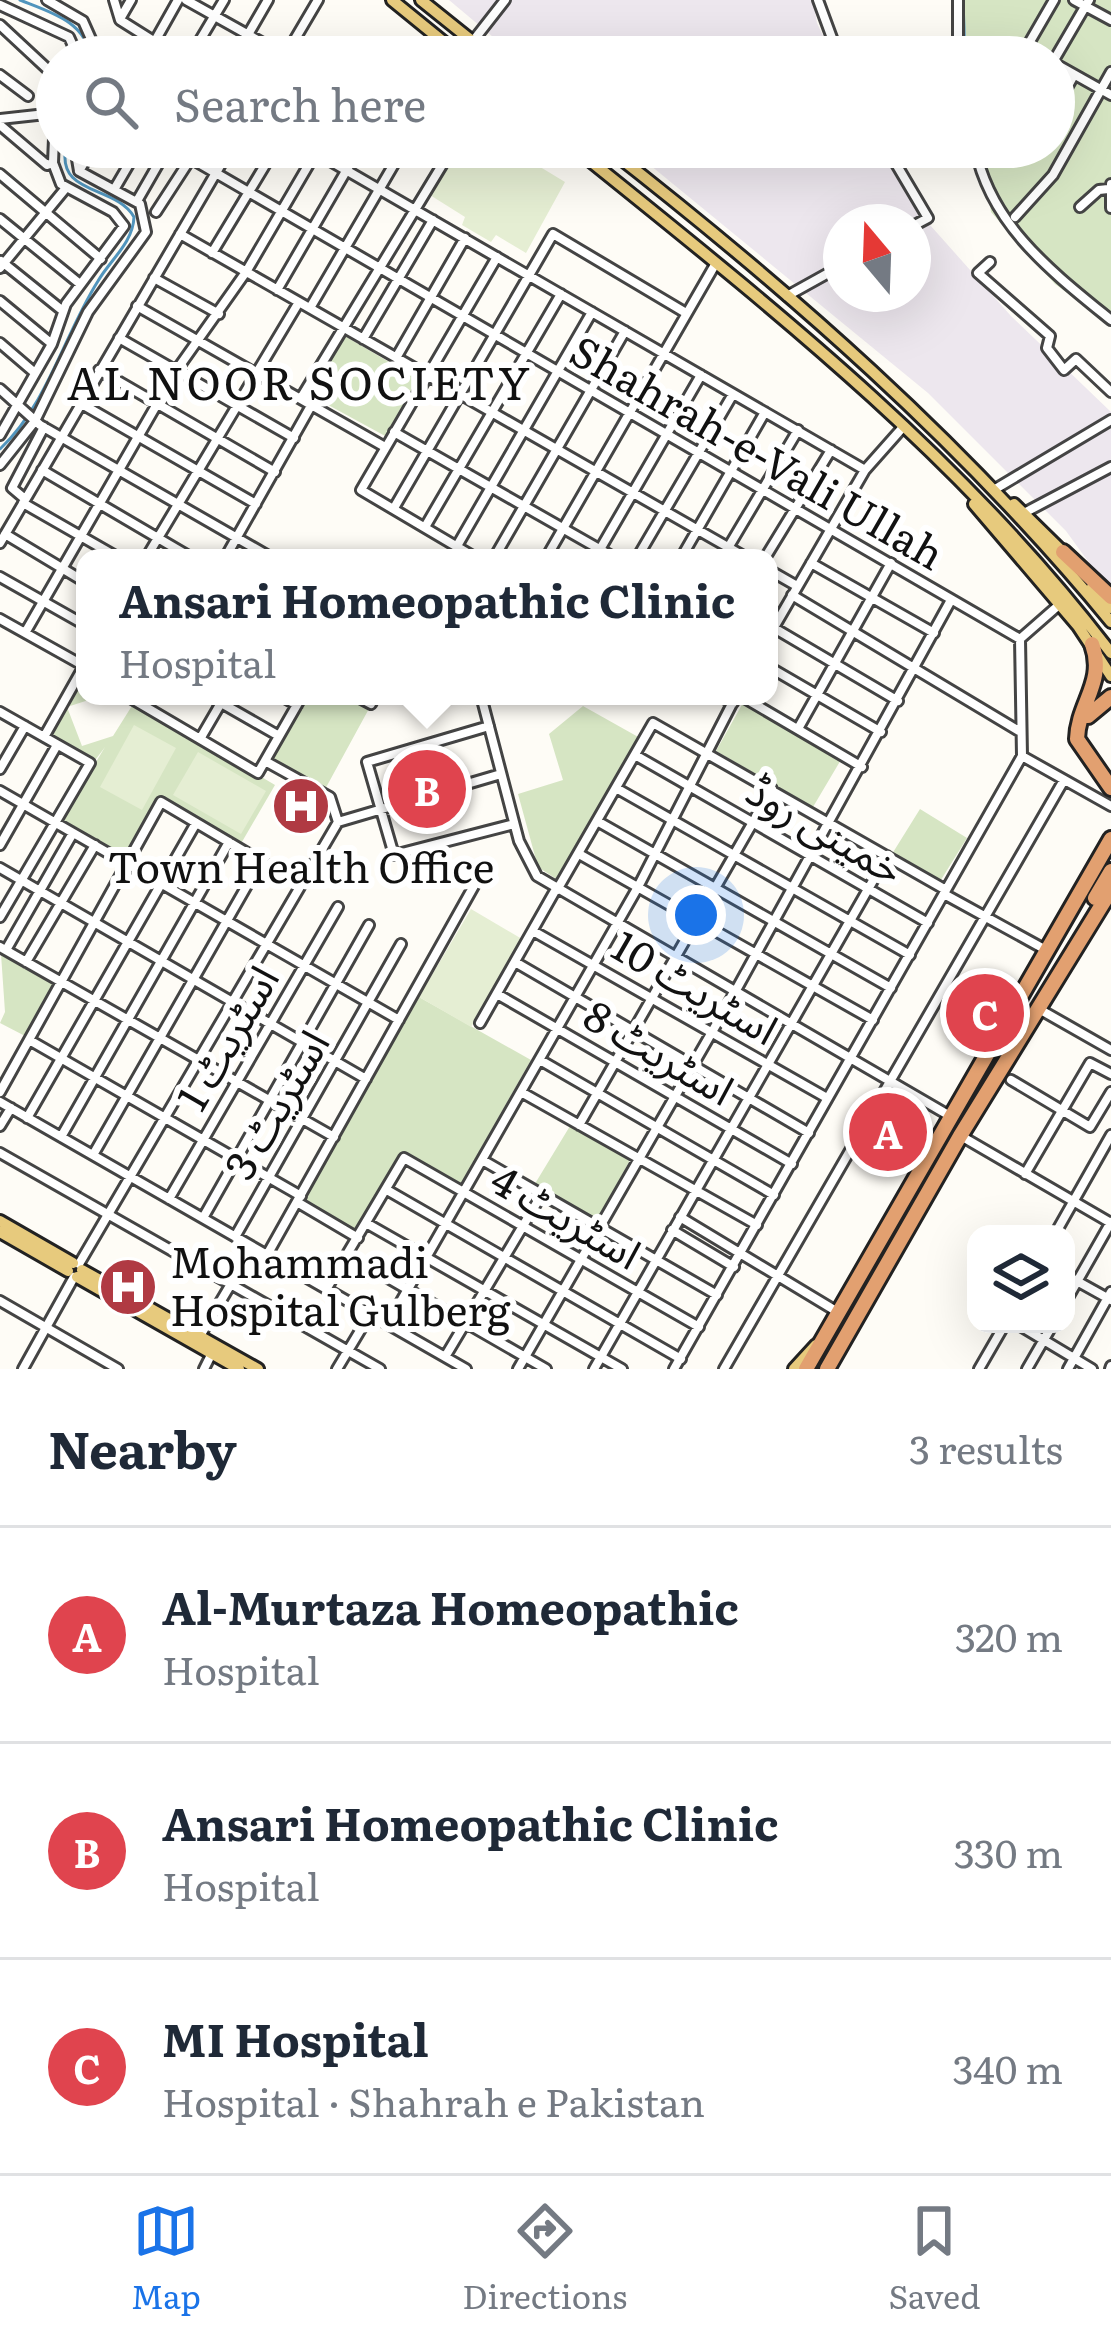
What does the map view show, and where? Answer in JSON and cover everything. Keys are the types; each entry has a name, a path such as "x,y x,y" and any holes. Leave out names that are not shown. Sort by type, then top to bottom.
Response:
{"highway":[{"path":"1063,552 1105,586 1111,597"},
{"path":"1092,644 1098,674 1080,715 1077,739 1111,788"},
{"path":"1108,767 1091,754 1084,734 1089,713 1111,697"},
{"path":"806,1369 930,1136 950,1116 1111,839"},
{"path":"1068,956 1111,871"},
{"path":"827,1369 994,1077 1111,894"},
{"path":"987,1049 1014,1012 1022,1012 994,1077"}],"main road":[{"path":"392,0 436,36"},
{"path":"421,0 465,36"},
{"path":"599,168 716,262 953,471 987,524 1111,652"},
{"path":"632,168 787,296 997,488 1063,552 1111,608"},
{"path":"976,470 1111,622"},
{"path":"1060,599 1111,676"},
{"path":"0,1221 239,1369"},
{"path":"0,1232 258,1369"},
{"path":"794,1369 821,1341"}],"street":[{"path":"47,0 75,15 92,36"},
{"path":"74,0 75,15"},
{"path":"114,0 120,20 145,36"},
{"path":"120,20 131,0"},
{"path":"159,36 182,0 251,36"},
{"path":"203,36 224,0"},
{"path":"248,34 268,0"},
{"path":"297,36 318,0"},
{"path":"477,36 506,0"},
{"path":"818,0 831,36"},
{"path":"958,0 958,36"},
{"path":"1033,36 1054,0"},
{"path":"1075,0 1088,3 1111,20"},
{"path":"1069,36 1088,3"},
{"path":"0,4 65,36"},
{"path":"0,25 36,58"},
{"path":"1075,141 1106,93 1111,72"},
{"path":"0,75 28,96"},
{"path":"1075,75 1106,93"},
{"path":"0,122 36,114"},
{"path":"0,122 36,155"},
{"path":"0,435 52,344 63,311 121,233 123,221 65,189 54,168"},
{"path":"116,188 127,168"},
{"path":"137,201 161,168"},
{"path":"156,212 184,168"},
{"name":"Shahrah-e-Vali Ullah","path":"209,168 1020,639"},
{"path":"76,577 2,539 218,168"},
{"path":"212,253 264,168"},
{"path":"25,633 176,371 246,272 304,168"},
{"path":"343,168 865,470"},
{"path":"310,308 392,168"},
{"path":"301,398 438,168"},
{"path":"898,168 920,204"},
{"path":"982,168 994,206 1055,275 1111,320"},
{"path":"1015,217 1058,168"},
{"path":"277,290 346,170"},
{"path":"0,465 33,420 88,312 142,239 145,216 137,201 79,171"},
{"path":"0,174 100,259"},
{"path":"1081,207 1109,187 1111,208"},
{"path":"63,311 1,264 65,189"},
{"path":"0,219 80,284"},
{"path":"363,339 433,220"},
{"path":"179,234 731,549"},
{"path":"394,508 553,235 686,313"},
{"path":"396,358 465,238"},
{"path":"462,549 361,490 497,257"},
{"path":"551,549 716,262"},
{"path":"990,262 978,273 1050,336 1047,348 1064,370 1076,359 1111,392"},
{"path":"787,296 823,276"},
{"path":"154,278 219,314"},
{"path":"425,527 561,294"},
{"path":"0,301 52,344"},
{"path":"151,549 298,302"},
{"path":"137,306 385,447"},
{"path":"457,546 592,312"},
{"path":"499,549 625,331"},
{"path":"119,338 294,438"},
{"path":"0,343 35,373"},
{"path":"99,370 275,472"},
{"path":"601,549 701,375"},
{"path":"0,389 33,420 256,549"},
{"path":"642,549 734,393"},
{"path":"80,403 256,504"},
{"path":"230,549 312,404"},
{"path":"686,549 765,412"},
{"path":"997,488 1111,419"},
{"path":"33,420 12,488 24,501 103,549"},
{"path":"778,620 865,470 904,425"},
{"path":"728,547 798,430"},
{"path":"394,432 564,528 591,549"},
{"path":"770,549 831,449"},
{"path":"1024,513 1111,466"},
{"path":"42,470 177,549"},
{"path":"811,563 934,633"},
{"path":"799,727 891,563"},
{"path":"0,577 76,620"},
{"path":"778,578 854,632 1019,731"},
{"path":"674,1369 1022,756 1020,639 1060,599"},
{"path":"518,1369 776,921 951,600"},
{"path":"0,619 76,663"},
{"path":"778,635 898,700"},
{"path":"778,672 881,732"},
{"path":"44,737 76,682"},
{"path":"149,705 258,773 296,705"},
{"path":"200,739 220,705"},
{"path":"232,705 279,736"},
{"path":"484,705 530,869 616,925 950,1116"},
{"path":"388,1324 638,887 734,705"},
{"path":"752,705 799,727 862,767"},
{"path":"0,712 90,764 0,917"},
{"path":"480,1023 653,723 711,752 1046,950"},
{"path":"489,726 367,762 394,855 514,824"},
{"path":"0,770 25,727"},
{"path":"0,845 57,745"},
{"name":"خمینی روڈ","path":"635,755 928,923"},
{"path":"1022,756 1111,806"},
{"path":"265,760 330,796 338,822"},
{"path":"23,1369 75,1270 338,822 501,774"},
{"path":"724,1369 1064,780"},
{"path":"616,788 910,955"},
{"path":"579,1125 772,788"},
{"path":"0,791 399,1020"},
{"path":"0,1092 98,923 161,802 300,884"},
{"path":"597,821 891,988"},
{"path":"27,1118 99,1000 196,823"},
{"path":"73,832 3,948 334,1137"},
{"path":"61,1137 229,842"},
{"path":"26,962 95,845"},
{"path":"578,854 873,1020"},
{"path":"594,1369 887,856"},
{"path":"93,1155 164,1039 261,861"},
{"path":"0,868 366,1079"},
{"path":"267,1255 476,884"},
{"name":"اسٹریٹ 1","path":"170,1199 338,907"},
{"path":"203,1218 369,925"},
{"name":"اسٹریٹ 10","path":"532,931 827,1099"},
{"name":"اسٹریٹ 3","path":"235,1237 401,944"},
{"path":"515,962 809,1132"},
{"name":"اسٹریٹ 8","path":"496,994 792,1164"},
{"path":"1036,1008 1111,1050"},
{"path":"31,1041 204,1138 358,1238"},
{"path":"540,1060 775,1195"},
{"path":"1025,1174 1090,1063 1111,1074"},
{"path":"1011,1080 1090,1127 1111,1092"},
{"path":"520,1092 757,1225"},
{"path":"0,1102 466,1369"},
{"path":"0,1126 11,1108"},
{"path":"960,1136 1111,1222 1075,1284"},
{"path":"1060,1225 1110,1137"},
{"path":"0,1153 380,1369"},
{"name":"اسٹریٹ 4","path":"386,1190 404,1158 699,1328"},
{"path":"484,1161 717,1295"},
{"path":"327,1288 386,1190 681,1359"},
{"path":"445,1358 542,1194"},
{"path":"680,1217 836,1311"},
{"path":"366,1223 622,1369"},
{"path":"672,1230 734,1268"},
{"path":"200,1336 253,1247"},
{"path":"348,1255 546,1369"},
{"path":"1067,1369 1110,1297 1077,1281"},
{"path":"1,1304 118,1369"},
{"path":"337,1369 370,1314"},
{"path":"980,1369 999,1333"},
{"path":"1032,1333 1092,1369"},
{"path":"1027,1369 1048,1333"},
{"path":"204,1369 212,1353"},
{"path":"90,1369 97,1357"}],"shaded area":[{"path":"449,0 813,0 823,36 492,36"},
{"path":"654,168 891,168 912,204 823,204 823,307"},
{"path":"931,226 1011,316 1111,412 1111,593 1066,531 928,393 829,312 931,312"}],"green space":[{"path":"961,0 1111,0 1111,325 1055,284 991,212 985,168 1075,168 1075,36 966,36"},
{"path":"446,168 542,168 565,182 526,253 496,235 491,242 462,225 465,217 430,195"},
{"path":"343,335 418,379 387,437 308,394"},
{"path":"76,684 76,704 67,707 82,746 113,736 132,705 142,705 275,785 239,847 161,803 129,865 59,823 105,747 96,759 48,733"},
{"path":"297,705 371,705 323,793 265,761"},
{"path":"742,705 751,705 842,758 813,807 716,751"},
{"path":"583,706 640,738 558,880 538,867 518,794 563,780 549,734"},
{"path":"134,725 176,748 142,810 100,787"},
{"path":"198,752 266,791 241,834 173,795"},
{"path":"920,809 967,838 939,883 892,854"},
{"path":"471,909 522,939 471,1027 419,997"},
{"path":"1,954 55,985 27,1037 0,1023 5,1012"},
{"path":"419,997 531,1060 459,1187 402,1155 356,1233 302,1202"},
{"path":"570,1126 630,1160 597,1221 533,1187"}],"waterway":[{"path":"20,0 54,14 82,36"},
{"path":"963,0 964,36"},
{"path":"0,449 31,411 86,302 133,226 134,217 125,207 78,182 67,168"},
{"path":"985,168 987,174"},
{"path":"1026,238 1057,270"},
{"path":"1073,284 1111,314"}],"place":[{"name":"Ansari Homeopathic Clinic","path":"427,789"},
{"name":"Town Health Office","path":"301,806"},
{"name":"MI Hospital","path":"985,1013"},
{"name":"Al-Murtaza Homeopathic","path":"888,1132"},
{"name":"Mohammadi Hospital Gulberg","path":"128,1287"}],"district":[{"name":"AL NOOR SOCIETY","path":"300,384"}]}
